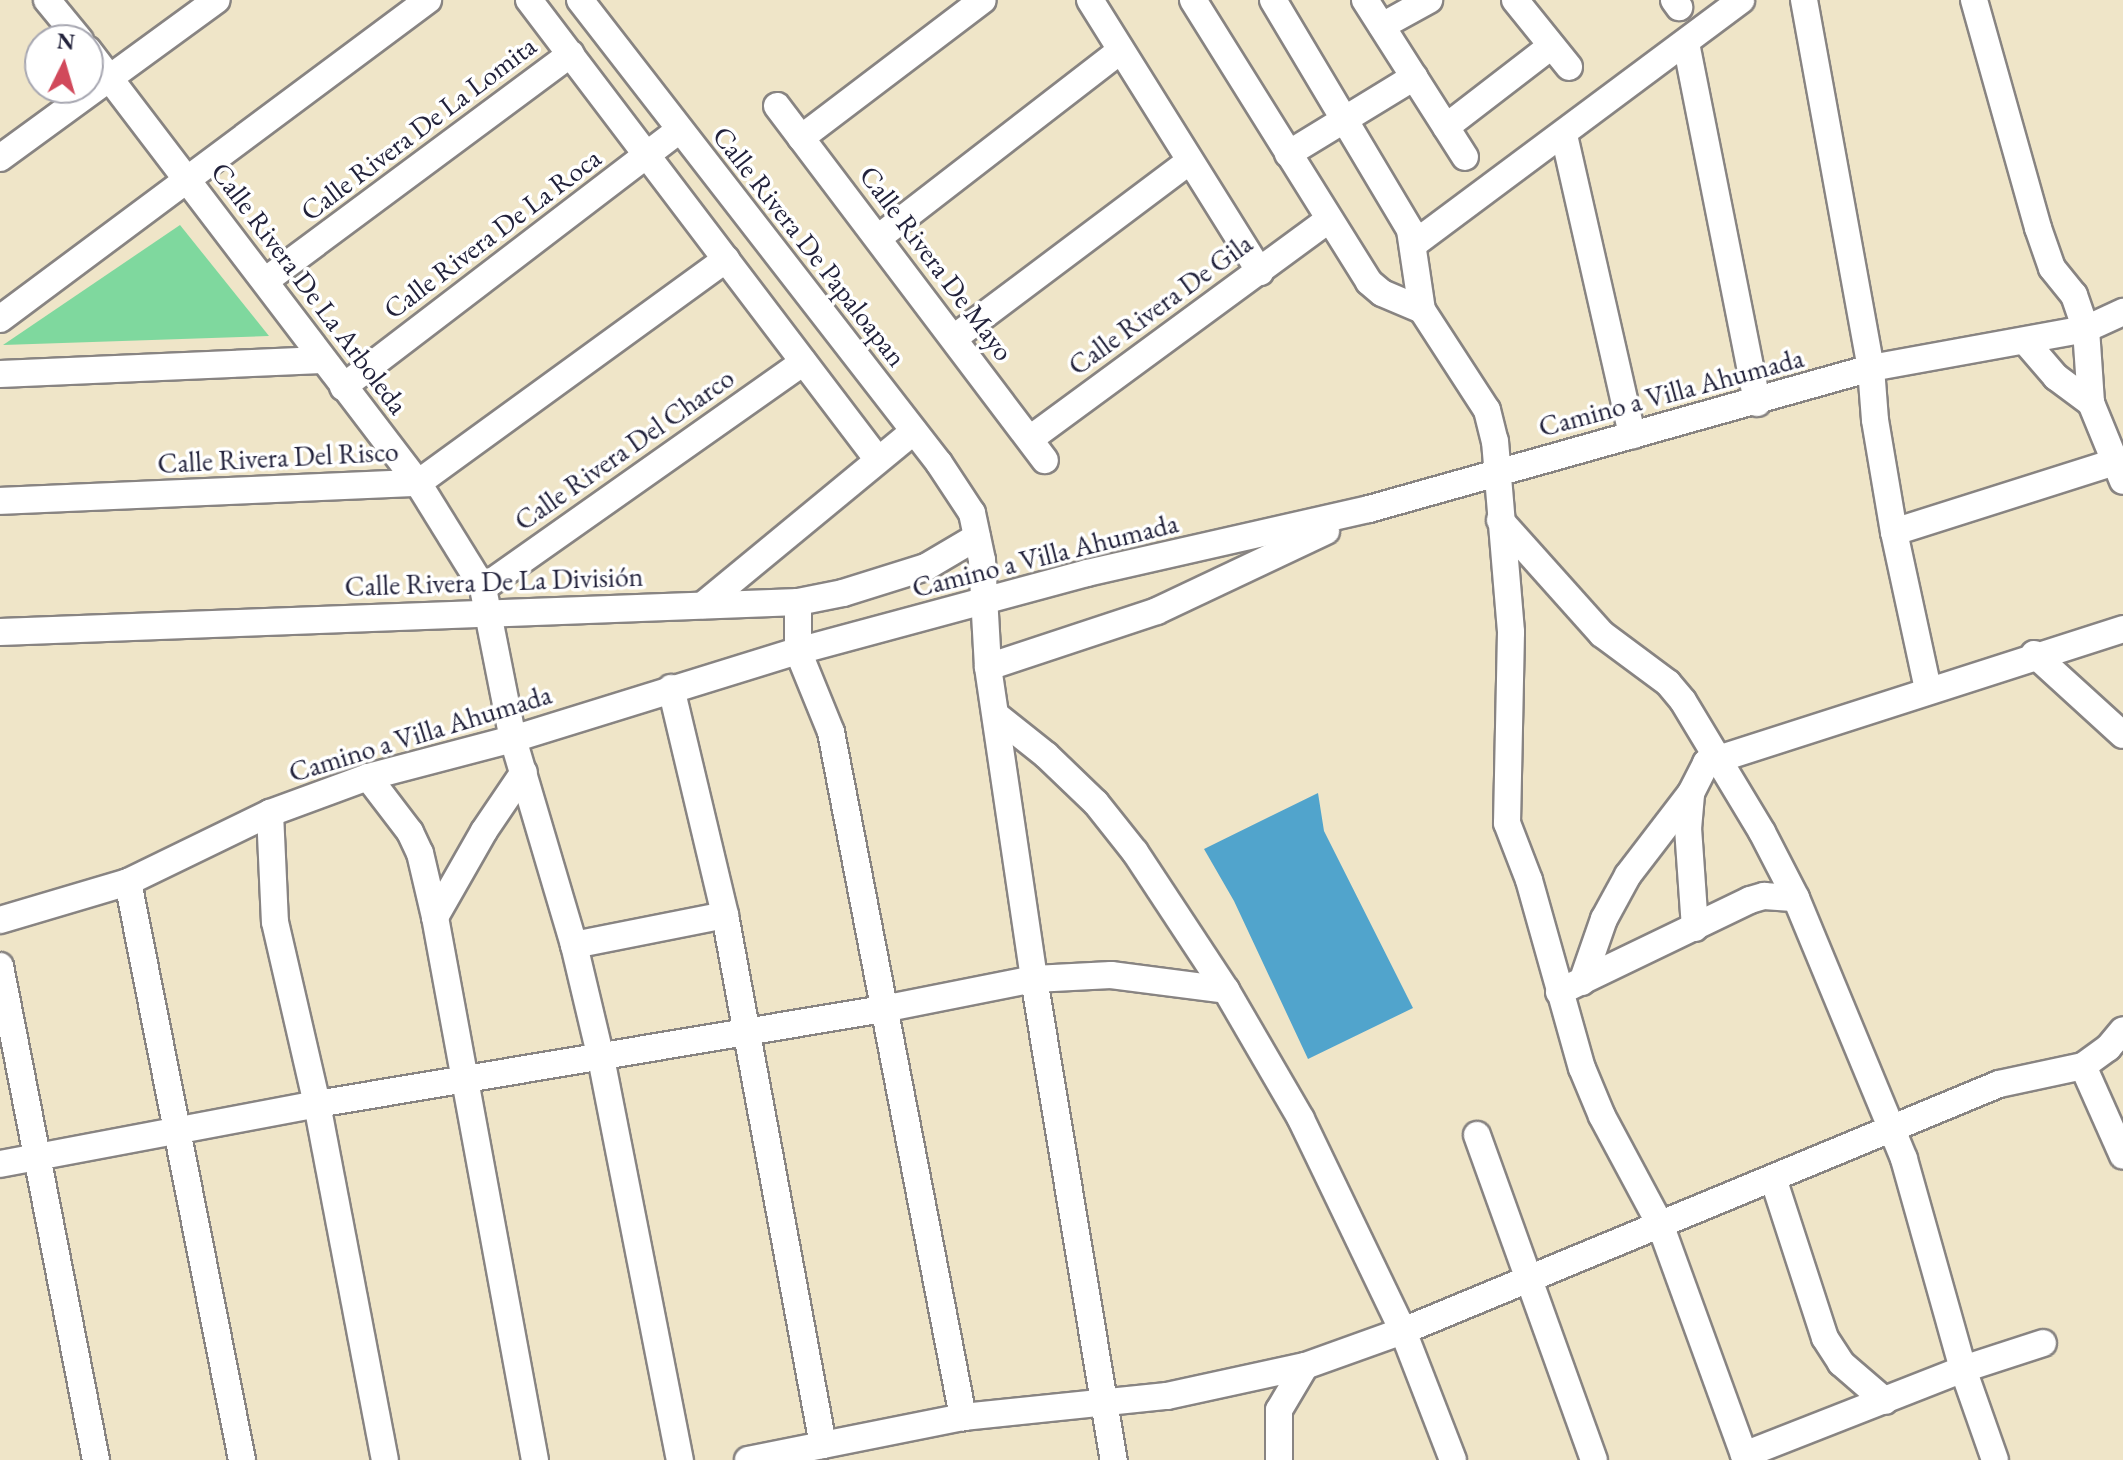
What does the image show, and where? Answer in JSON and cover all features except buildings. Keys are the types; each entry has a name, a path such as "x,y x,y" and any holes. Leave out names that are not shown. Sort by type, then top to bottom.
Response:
{"street":[{"path":"47,0 67,24"},
{"path":"0,158 217,0"},
{"path":"0,319 428,0"},
{"path":"529,0 878,460"},
{"name":"Calle Rivera De Papaloapan","path":"580,0 914,431 972,513 984,599 988,667 1034,979 1114,1460"},
{"path":"1090,0 1260,272"},
{"path":"1193,0 1369,282 1382,293 1422,310"},
{"path":"1273,0 1410,230 1422,310 1487,410 1493,426 1511,632 1505,810 1570,987 1582,1068 1602,1116 1660,1224 1745,1457 1963,1369 2043,1343"},
{"path":"1365,0 1465,157"},
{"path":"1382,26 1429,0"},
{"path":"1515,0 1569,67"},
{"path":"1414,244 1741,0"},
{"path":"1804,0 1871,368 1875,420 1894,532 1928,689"},
{"path":"1894,532 2119,471 2091,403 2086,329 2074,295 2052,268 2038,228 1974,0"},
{"path":"801,138 973,3"},
{"path":"1686,43 1757,403"},
{"path":"1446,127 1551,46"},
{"path":"878,238 1121,50"},
{"name":"Calle Rivera De La Lomita","path":"265,281 571,54"},
{"name":"Calle Rivera De La Arboleda","path":"104,70 418,483 483,588 513,739 574,945 601,1058 680,1460"},
{"path":"1288,154 1414,77"},
{"name":"Calle Rivera De Mayo","path":"777,106 1038,450"},
{"name":"Calle Rivera De La Roca","path":"343,387 679,130"},
{"path":"1564,135 1632,435"},
{"path":"954,338 1190,161"},
{"name":"Calle Rivera De Gila","path":"1038,450 1328,220"},
{"name":"Calle Rivera Del Risco","path":"0,501 418,483 726,259"},
{"name":"Camino a Villa Ahumada","path":"0,920 128,882 270,813 368,777 513,739 798,651 984,599 1369,509 1757,403 1871,368 2086,329 2123,312"},
{"path":"2025,341 2056,377 2091,403"},
{"path":"0,374 322,360"},
{"name":"Calle Rivera Del Charco","path":"483,588 803,362"},
{"path":"703,605 914,431"},
{"path":"988,667 1157,611 1369,509"},
{"path":"1500,520 1602,634 1668,683 1717,757 1796,898 1913,1184 1963,1369 1995,1460"},
{"name":"Calle Rivera De La División","path":"0,632 798,602 843,593 926,567 977,537"},
{"path":"798,602 798,651 831,732 963,1417"},
{"path":"1570,987 1628,875 1691,793 1700,770 1717,757 2034,654 2123,629"},
{"path":"2034,654 2123,735"},
{"path":"671,688 725,915 823,1445"},
{"path":"997,716 1046,755 1096,803 1135,852 1226,990 1301,1119 1403,1331 1453,1460"},
{"path":"435,917 484,831 524,772"},
{"path":"368,777 415,842 435,917 535,1460"},
{"path":"1691,793 1688,829 1695,928"},
{"path":"270,813 275,922 317,1104 385,1460"},
{"path":"128,882 242,1460"},
{"path":"1570,987 1750,900 1764,896 1796,898"},
{"path":"574,945 725,915"},
{"path":"0,966 96,1460"},
{"path":"0,1164 317,1104 883,1009 1034,979 1111,975 1226,990"},
{"path":"748,1460 823,1445 866,1449 963,1417 1167,1396 1305,1366 1403,1331 1892,1131 1999,1084 2083,1066 2108,1048 2123,1030"},
{"path":"2083,1066 2123,1156"},
{"path":"1477,1135 1594,1460"},
{"path":"1773,1178 1825,1338 1841,1363 1885,1401"},
{"path":"1279,1460 1277,1420 1305,1366"}],"green space":[{"path":"180,225 269,336 3,345"}],"water":[{"path":"1318,793 1324,831 1413,1008 1308,1059 1234,901 1204,849"}]}
